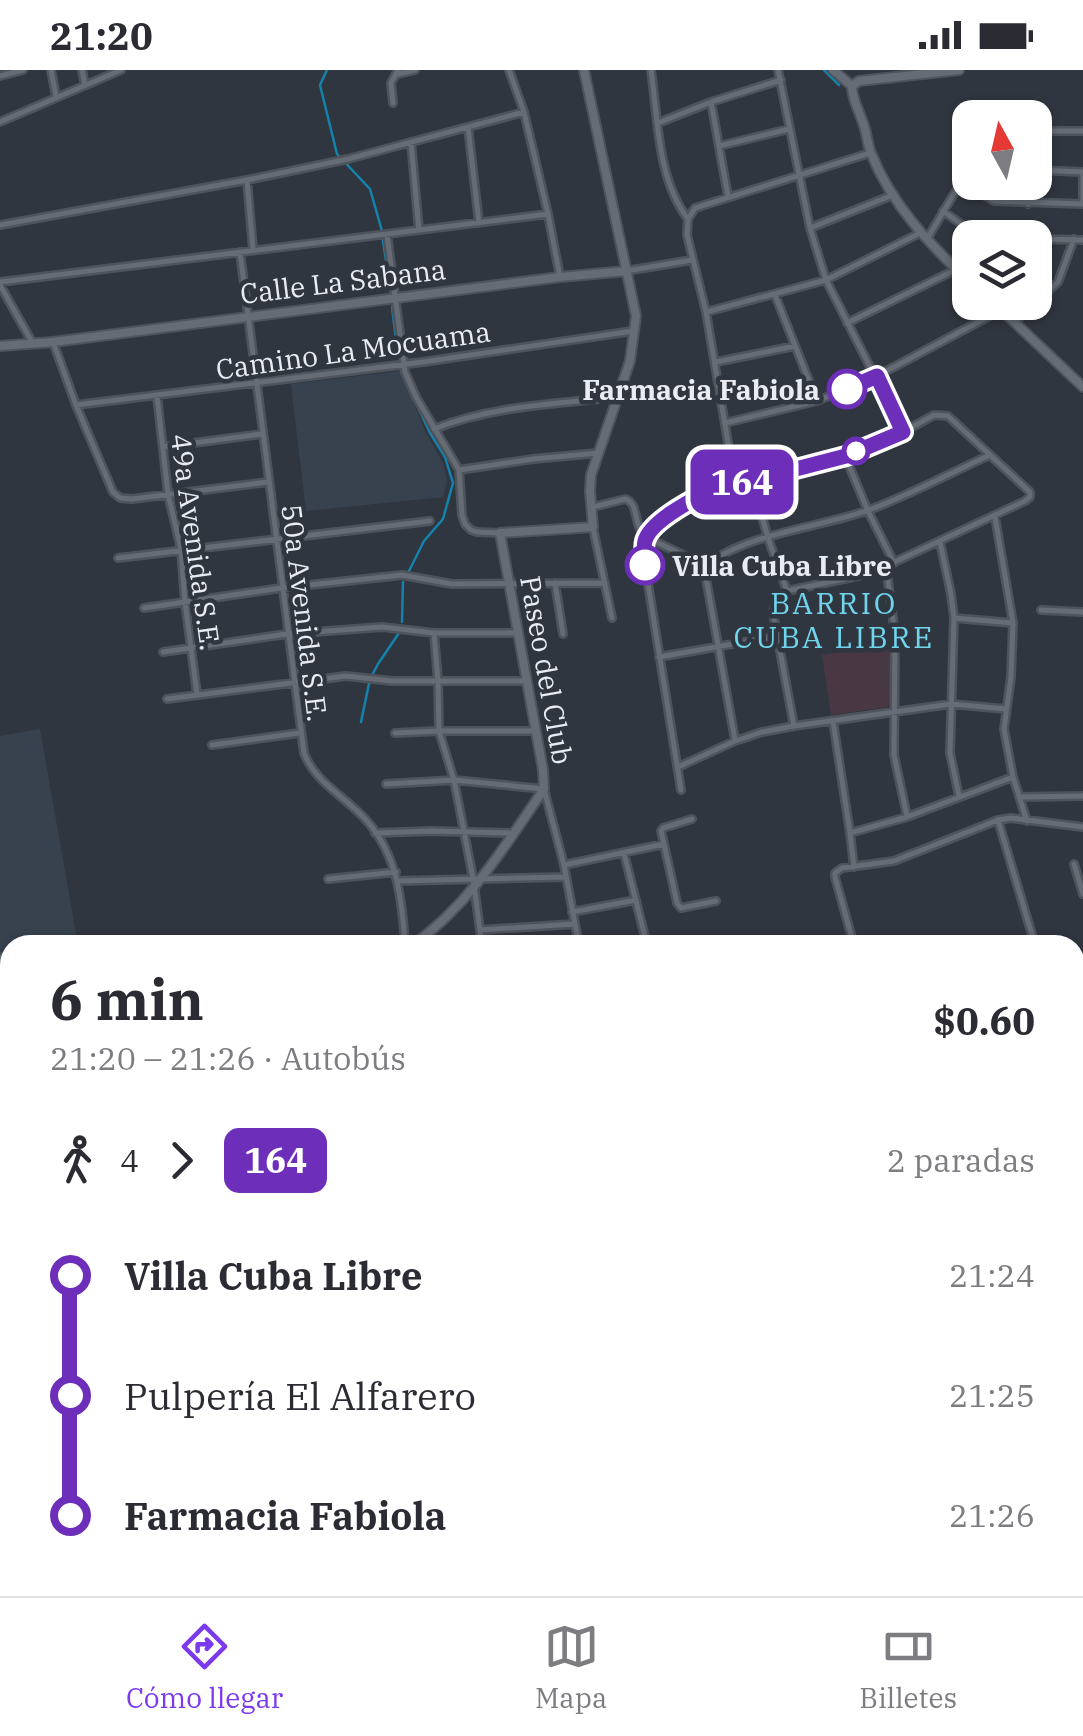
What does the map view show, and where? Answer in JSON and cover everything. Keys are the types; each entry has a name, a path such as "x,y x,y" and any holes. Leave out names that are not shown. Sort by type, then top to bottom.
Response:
{"street":[{"path":"0,76 23,70"},
{"path":"51,70 56,97"},
{"path":"82,70 85,86"},
{"path":"0,122 121,70"},
{"path":"392,102 391,83 398,72 416,70"},
{"path":"509,70 524,112 560,277"},
{"path":"584,70 636,316 630,361 591,474 590,508 612,618"},
{"path":"652,70 665,167 688,220"},
{"path":"778,70 810,228 826,280 903,432"},
{"path":"832,70 852,86"},
{"path":"852,86 878,74 959,70"},
{"path":"658,123 781,80"},
{"path":"852,86 871,153 894,196 923,236 952,265"},
{"path":"711,102 728,196"},
{"path":"0,226 329,163 524,112"},
{"path":"468,127 479,223"},
{"path":"719,146 790,129"},
{"path":"1052,131 1083,130"},
{"path":"411,142 419,230"},
{"path":"735,484 716,362 687,235 688,220 695,208 871,153"},
{"path":"992,200 1083,204 1083,173 1052,171"},
{"path":"246,180 253,250"},
{"path":"810,228 894,196"},
{"path":"706,312 826,280 923,236 952,196"},
{"path":"943,210 956,220"},
{"path":"34,344 0,283 548,214"},
{"path":"388,234 404,364 416,397 459,470 465,524 477,532 500,534 593,527"},
{"path":"1052,240 1083,240"},
{"path":"1016,322 1058,282 1074,240"},
{"name":"50a Avenida S.E.","path":"240,252 304,753 312,771 361,814 389,856 398,881 404,935"},
{"name":"Calle La Sabana","path":"0,346 692,260"},
{"path":"848,324 952,272"},
{"path":"775,295 817,401"},
{"path":"725,423 817,401 877,376 982,320"},
{"path":"1014,320 1083,386"},
{"name":"Camino La Mocuama","path":"76,405 636,331"},
{"path":"53,342 113,492 120,498 268,482"},
{"path":"716,362 796,346"},
{"name":"49a Avenida S.E.","path":"157,396 168,494 181,550 197,694"},
{"path":"434,428 490,412 619,396"},
{"path":"682,790 645,565 646,536 707,492 846,456 934,415 948,416 1030,492 1030,497 894,563 858,576 787,592 774,603 794,726"},
{"path":"163,447 262,434"},
{"path":"459,470 598,454"},
{"path":"706,566 721,555 768,538 868,511 990,455"},
{"path":"846,456 894,563"},
{"path":"752,480 787,592"},
{"path":"590,508 630,500 637,527 646,536 706,566"},
{"path":"995,516 1013,623 1004,729 1028,821"},
{"path":"118,558 430,521"},
{"name":"Paseo del Club","path":"426,935 474,889 544,789 500,534"},
{"path":"940,542 954,618 950,753 959,796"},
{"path":"706,566 735,741"},
{"path":"886,566 895,634 894,755 908,817"},
{"path":"144,608 402,575 452,584 605,583"},
{"path":"555,583 563,634"},
{"path":"1041,610 1083,612"},
{"path":"954,618 1013,623"},
{"path":"163,652 287,634 382,627 434,633 517,632"},
{"path":"434,633 439,730 478,879"},
{"path":"660,657 778,636"},
{"path":"166,700 346,676 392,682 526,680"},
{"path":"678,767 735,741 794,726 951,704 1006,709"},
{"path":"833,721 854,866"},
{"path":"395,733 536,730"},
{"path":"212,745 300,733"},
{"path":"850,833 908,817 1014,777"},
{"path":"386,784 454,780 544,789 564,864 577,935"},
{"path":"1020,797 1083,796"},
{"path":"851,935 834,877 842,868 894,861 998,820 1011,818 1083,827"},
{"path":"692,819 663,828 677,903 681,908 716,901"},
{"path":"998,820 1032,935"},
{"path":"375,832 514,833"},
{"path":"564,864 664,844"},
{"path":"624,853 645,935"},
{"path":"1074,864 1082,890"},
{"path":"328,879 396,872"},
{"path":"398,881 566,876"},
{"path":"474,889 481,935"},
{"path":"572,912 636,900"},
{"path":"480,930 574,924"}],"shaded area":[{"path":"401,371 426,433 443,463 447,481 443,497 306,511 291,384"},
{"path":"890,644 887,707 831,715 822,655"},
{"path":"40,729 76,935 0,935 0,736"}],"waterway":[{"path":"327,70 320,85 337,154 370,189 382,231"},
{"path":"824,70 839,85"},
{"path":"383,241 391,293"},
{"path":"392,307 398,356"},
{"path":"401,371 445,457 453,483 443,519 424,541 409,571"},
{"path":"402,622 403,582"},
{"path":"361,722 370,679 401,630"}],"bus line":[{"name":"164","path":"645,565 646,536 707,492 846,456 903,432 877,376 847,389"}],"place":[{"name":"Farmacia Fabiola","path":"847,389"},
{"name":"Villa Cuba Libre","path":"645,565"}],"district":[{"name":"BARRIO CUBA LIBRE","path":"834,619"}]}
